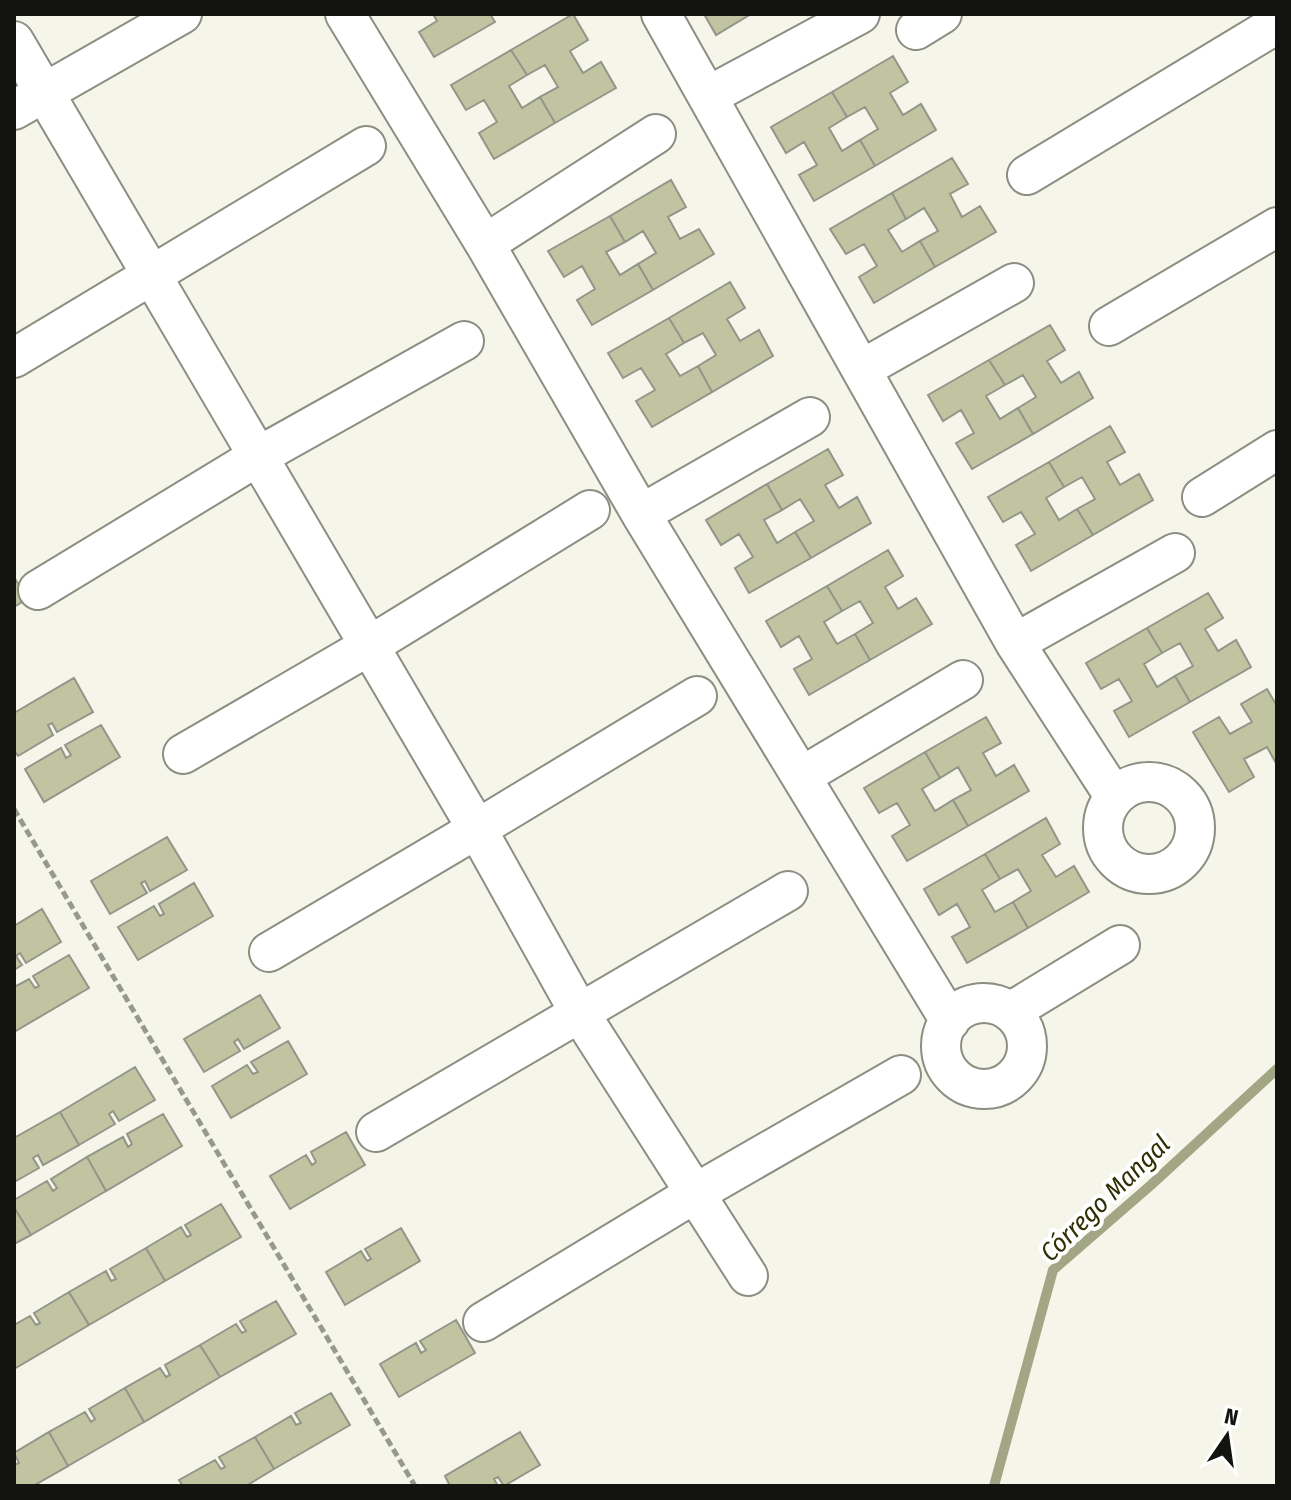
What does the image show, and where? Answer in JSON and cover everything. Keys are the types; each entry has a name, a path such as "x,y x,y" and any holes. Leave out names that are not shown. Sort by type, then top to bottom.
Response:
{"street":[{"path":"28,102 182,14"},
{"path":"345,14 485,244 641,514 950,1021"},
{"path":"661,14 1015,643 1114,796"},
{"path":"708,96 860,14"},
{"path":"1027,175 1277,24"},
{"path":"14,41 28,102 152,277 477,829 579,1012 748,1276"},
{"path":"485,244 656,134"},
{"path":"14,358 366,146"},
{"path":"1109,326 1277,227"},
{"path":"862,369 1014,283"},
{"path":"38,590 257,457 464,341"},
{"path":"641,514 810,417"},
{"path":"1202,497 1277,450"},
{"path":"183,754 369,646 590,510"},
{"path":"1015,643 1175,553"},
{"path":"802,776 963,680"},
{"path":"269,952 697,696"},
{"path":"376,1132 788,891"},
{"path":"1010,1012 1120,945"},
{"path":"984,1003 1010,1012 1026,1034 1028,1047 1019,1072 996,1088 981,1089 966,1085 954,1077 941,1050 943,1035 950,1021 959,1011 984,1003"},
{"path":"483,1322 694,1194 901,1075"}],"path":[{"path":"14,809 415,1486"}],"building":[{"path":"433,14 490,14 495,22 434,57 419,32 437,21"},
{"path":"573,14 588,40 570,51 583,73 601,62 616,88 555,123 540,97 558,87 545,65 527,75 511,50"},
{"path":"704,14 751,14 716,35"},
{"path":"511,50 527,75 509,86 522,108 540,97 555,123 494,159 479,133 497,122 484,100 466,110 451,85"},
{"path":"893,56 908,82 890,93 903,115 921,104 936,130 875,166 860,140 878,129 865,107 847,117 832,92"},
{"path":"832,92 847,117 829,128 842,151 860,140 875,166 814,201 799,175 817,165 804,142 786,153 771,127"},
{"path":"952,158 968,184 950,194 962,217 980,206 996,232 935,267 920,241 938,231 924,208 906,219 892,193"},
{"path":"671,180 686,207 668,217 680,239 699,229 714,254 653,290 638,264 656,253 643,231 625,242 610,216"},
{"path":"892,193 906,219 888,230 902,252 920,241 935,267 874,303 859,277 877,266 864,244 846,254 830,229"},
{"path":"610,216 625,242 606,252 620,275 638,264 653,290 592,325 577,300 595,289 582,266 564,277 548,251"},
{"path":"730,282 745,308 727,319 740,341 759,330 773,356 712,392 698,366 716,355 703,333 684,343 669,318"},
{"path":"669,318 684,343 666,354 680,376 698,366 712,392 652,427 636,401 655,390 641,368 623,378 608,353"},
{"path":"1050,325 1065,350 1047,361 1061,383 1079,372 1093,398 1033,434 1018,408 1036,397 1023,375 1005,385 989,360"},
{"path":"989,360 1005,385 986,396 1000,419 1018,408 1033,434 972,469 956,443 974,433 961,410 943,421 928,395"},
{"path":"1110,426 1125,452 1107,462 1120,485 1139,474 1153,500 1093,535 1077,509 1095,499 1082,477 1064,487 1049,462"},
{"path":"828,449 843,475 825,485 839,508 857,497 871,523 811,558 795,532 814,521 800,499 782,510 767,484"},
{"path":"1049,462 1064,487 1046,498 1059,520 1077,509 1093,535 1031,571 1016,545 1035,534 1021,512 1003,522 988,497"},
{"path":"767,484 782,510 764,520 777,543 795,532 811,558 749,593 735,568 753,557 739,534 721,545 706,520"},
{"path":"888,550 903,576 885,587 898,609 916,598 932,624 870,660 855,634 873,623 860,601 842,611 827,586"},
{"path":"14,577 27,599 14,607"},
{"path":"827,586 842,611 824,622 837,644 855,634 870,660 809,695 794,669 812,659 799,636 781,647 766,621"},
{"path":"1208,593 1223,618 1205,629 1218,651 1236,640 1251,667 1190,702 1175,676 1193,666 1180,643 1162,653 1147,628"},
{"path":"1147,628 1162,653 1144,664 1157,687 1175,676 1190,702 1129,737 1114,711 1132,701 1119,679 1101,689 1086,663"},
{"path":"74,678 93,712 57,732 52,723 48,725 53,735 18,756 14,750 14,713"},
{"path":"1267,689 1277,706 1277,765 1267,747 1244,759 1254,777 1229,792 1193,732 1219,717 1230,734 1252,722 1241,704"},
{"path":"986,717 1001,743 983,753 996,776 1014,765 1029,791 968,826 953,800 971,790 958,767 940,778 925,752"},
{"path":"101,725 120,757 44,802 25,769 61,748 66,758 71,755 65,745"},
{"path":"925,752 940,778 922,789 935,811 953,800 968,826 907,861 892,836 910,825 897,803 879,813 864,788"},
{"path":"1046,818 1060,844 1042,855 1056,877 1074,866 1089,892 1028,928 1013,902 1031,891 1018,869 1000,879 985,854"},
{"path":"167,837 187,870 150,891 145,881 141,883 147,893 110,914 91,881"},
{"path":"985,854 1000,879 982,890 995,912 1013,902 1028,928 967,963 952,937 970,927 957,904 939,915 924,889"},
{"path":"194,883 213,916 138,960 118,927 154,906 160,916 164,914 159,904"},
{"path":"42,909 61,942 26,963 20,953 16,956 22,965 14,970 14,926"},
{"path":"69,955 89,988 14,1032 14,987 29,979 35,988 39,986 33,976"},
{"path":"260,995 280,1028 244,1049 238,1039 234,1042 240,1051 204,1072 184,1039"},
{"path":"288,1041 307,1074 231,1118 212,1086 247,1065 253,1074 258,1072 251,1062"},
{"path":"135,1067 155,1100 119,1121 113,1111 109,1114 115,1124 79,1145 60,1112"},
{"path":"60,1112 79,1145 43,1165 38,1155 33,1158 39,1168 14,1182 14,1138"},
{"path":"163,1114 182,1146 106,1191 87,1157 123,1137 128,1147 132,1144 127,1134"},
{"path":"346,1132 365,1165 290,1209 270,1176 306,1155 312,1165 316,1162 311,1152"},
{"path":"87,1157 106,1191 31,1235 14,1207 14,1200 47,1181 53,1191 57,1188 51,1179"},
{"path":"221,1204 241,1237 165,1281 146,1248 181,1227 187,1237 191,1235 185,1225"},
{"path":"14,1207 31,1235 14,1244"},
{"path":"401,1228 420,1261 345,1305 326,1272 361,1251 367,1261 371,1259 365,1249"},
{"path":"146,1248 165,1281 89,1325 69,1292 106,1271 111,1281 116,1279 110,1269"},
{"path":"69,1292 89,1325 14,1369 14,1325 30,1316 36,1325 40,1323 34,1313"},
{"path":"276,1301 296,1334 220,1377 200,1345 236,1324 242,1333 246,1331 240,1321"},
{"path":"456,1320 475,1353 399,1397 380,1364 416,1343 421,1353 426,1350 420,1341"},
{"path":"200,1345 220,1377 144,1422 125,1388 160,1368 166,1377 170,1375 165,1365"},
{"path":"125,1388 144,1422 68,1466 49,1432 85,1412 91,1422 95,1419 89,1409"},
{"path":"331,1393 350,1425 274,1469 255,1437 291,1416 296,1425 301,1423 295,1413"},
{"path":"49,1432 68,1466 33,1486 14,1486 14,1465 19,1463 14,1453"},
{"path":"520,1432 540,1465 504,1486 498,1477 494,1479 498,1486 450,1486 445,1476"},
{"path":"255,1437 274,1469 246,1486 183,1486 179,1480 215,1460 221,1469 225,1467 219,1457"}],"waterway":[{"name":"Córrego Mangal","path":"994,1486 1053,1270 1277,1069"}]}
